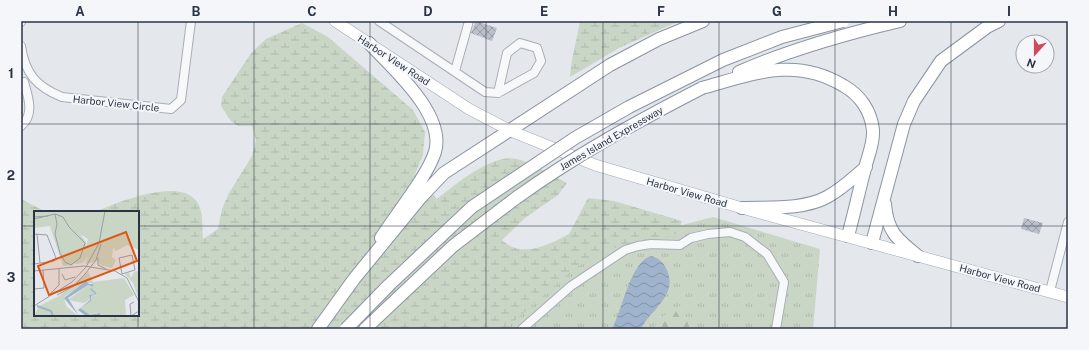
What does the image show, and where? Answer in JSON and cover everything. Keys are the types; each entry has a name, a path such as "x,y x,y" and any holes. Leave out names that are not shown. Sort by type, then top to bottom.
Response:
{"highway":[{"path":"354,279 435,182 462,161 610,65 659,39 703,21"},
{"name":"James Island Expressway","path":"346,329 389,285 472,207 575,138 629,107 723,60 782,36 842,21"},
{"name":"James Island Expressway","path":"365,329 453,246 556,170 628,126 702,88 763,61 821,42 900,21"},
{"path":"872,243 904,124 914,101 941,61 987,27 999,21"},
{"path":"318,329 354,279 393,218 427,170 435,152 437,139 431,119 413,89 369,43"},
{"path":"702,88 770,70 802,70 831,78 852,91 865,105 873,129 872,148 848,236"},
{"path":"742,208 800,205 826,198 845,186 866,167"},
{"path":"884,197 888,226 898,240 918,256"}],"main road":[{"name":"Harbor View Road","path":"335,21 469,109 510,130 595,165 742,208 1068,297"}],"street":[{"name":"Harbor View Circle","path":"21,46 23,59 35,82 48,91 62,97 171,109 181,100 190,21"},
{"path":"379,21 485,92 498,93 534,73 541,61 537,48 520,43 507,53 498,93"},
{"path":"455,71 469,21"},
{"path":"21,126 28,117 30,106 22,83 29,70"},
{"path":"1050,291 1068,222"},
{"path":"522,329 572,286 625,250 651,244 680,245 691,238 708,234 730,232 745,237 768,254 784,282 776,329"}],"green space":[{"path":"580,21 679,21 619,48 570,77"},
{"path":"302,23 328,37 413,110 425,132 423,155 415,174 437,199 485,165 507,158 517,159 528,163 567,183 558,195 525,218 502,240 510,246 518,249 535,248 544,246 569,234 588,198 614,201 682,221 678,233 656,240 635,241 608,250 576,267 511,324 509,329 21,329 21,199 44,211 34,211 34,316 139,316 139,211 97,211 134,197 151,193 167,191 182,192 193,197 200,208 203,239 218,229 222,209 229,193 252,156 256,140 252,126 238,126 231,121 221,106 222,97 251,53 266,39"},
{"path":"713,217 820,249 813,329 500,329 594,248"},
{"path":"681,305 690,329 653,329 661,317"}],"water":[{"path":"652,256 661,261 667,270 669,287 666,295 641,329 612,329 628,287 638,266 645,259"}],"building":[{"path":"476,21 497,28 492,41 471,33"},
{"path":"1024,218 1043,223 1039,234 1021,229"}]}
